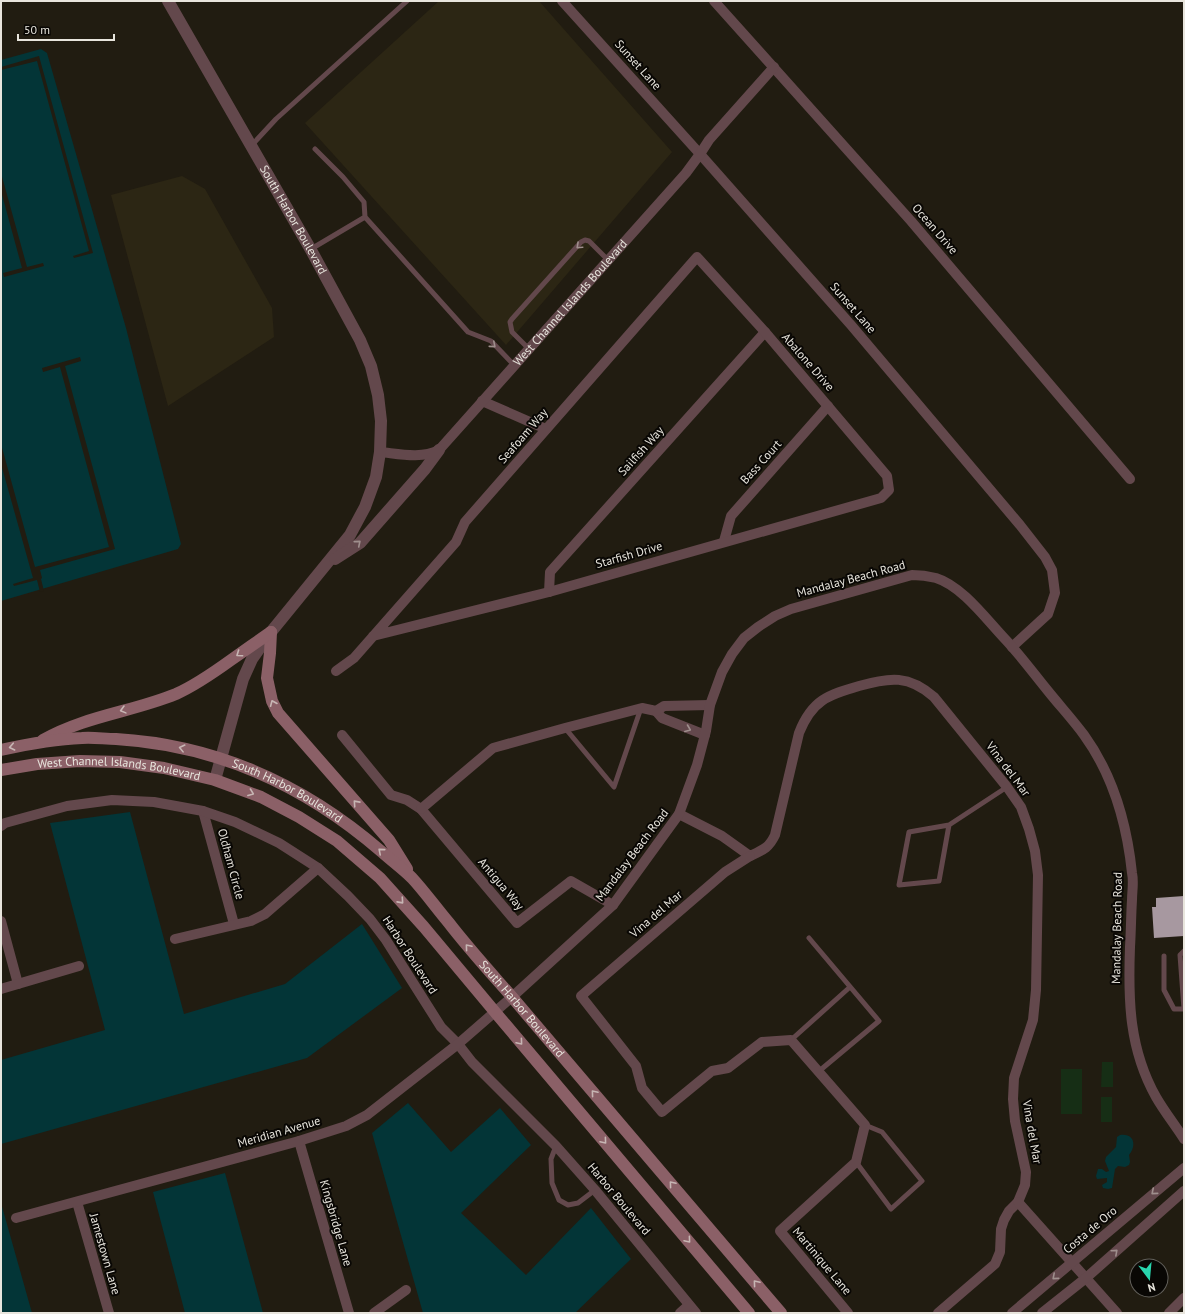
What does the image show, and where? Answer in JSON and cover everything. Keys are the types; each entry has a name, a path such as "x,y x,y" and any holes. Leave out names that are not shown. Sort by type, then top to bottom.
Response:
{"main road":[{"path":"40,742 68,727 176,694 205,680 271,632"},
{"path":"271,632 267,678 272,701 278,713 389,840 412,878"},
{"name":"West Channel Islands Boulevard","path":"1,750 40,742 84,738 134,740 172,746 220,758"},
{"name":"South Harbor Boulevard","path":"220,758 250,768 317,803 348,825 412,878 470,950 512,997 781,1313"},
{"name":"West Channel Islands Boulevard","path":"1,770 37,764 120,762 164,768 215,780"},
{"name":"South Harbor Boulevard","path":"215,780 261,797 299,817 337,840 380,878 424,927 749,1313"}],"street":[{"name":"South Harbor Boulevard","path":"168,1 360,340 371,366 378,395 381,421 380,452"},
{"name":"Sunset Lane","path":"562,1 700,154 861,338 1020,524 1045,558 1052,570 1055,593 1048,614 1012,647"},
{"name":"Ocean Drive","path":"714,1 911,221 1130,479"},
{"name":"West Channel Islands Boulevard","path":"326,566 360,543 482,401 686,173 709,140 774,67"},
{"name":"Abalone Drive","path":"697,257 765,332 887,476 889,490"},
{"name":"Seafoam Way","path":"336,671 354,658 456,542 465,522 697,257"},
{"name":"Sailfish Way","path":"549,592 550,572 765,332"},
{"path":"482,401 546,430"},
{"name":"Bass Court","path":"724,541 731,516 828,406"},
{"path":"380,452 420,456 431,454 439,450"},
{"name":"West Channel Islands Boulevard","path":"215,780 243,679 252,659 271,632 350,535 365,507 376,477 380,452"},
{"name":"Starfish Drive","path":"373,636 549,592 724,541 881,498 889,490"},
{"name":"Mandalay Beach Road","path":"512,997 613,905 679,814 698,765 710,705 722,672 732,654 744,638 774,616 791,609 912,575 937,578 950,584 962,593 1012,647 1085,735 1106,773 1120,811 1128,843 1133,875 1129,975 1131,1023 1145,1074 1156,1098 1184,1139"},
{"name":"Vina del Mar","path":"791,1040 762,1042 728,1068 712,1071 662,1112 642,1088 636,1066 581,996 725,872 750,856 765,849 771,842 775,835 799,733 804,720 813,709 824,699 834,693 877,681 899,679 913,682 926,689 934,697 1008,787 1021,807 1030,829 1035,852 1038,875 1036,990 1034,1012 1033,1020 1014,1078 1012,1099 1026,1172 1025,1185 1018,1202"},
{"path":"656,711 664,706 710,705"},
{"path":"671,721 675,706"},
{"path":"421,809 493,748 565,728 642,708 656,711 662,718 705,735"},
{"name":"Antigua Way","path":"342,735 391,795 406,800 421,809 517,923 571,881 613,905"},
{"name":"Harbor Boulevard","path":"1,826 5,823 67,806 112,800 154,802 203,811 235,822 279,842 318,868 370,919 386,940 441,1027 458,1044 472,1062 556,1146 595,1190 696,1313"},
{"name":"Oldham Circle","path":"203,811 234,924"},
{"path":"679,814 722,836 750,856"},
{"path":"175,939 251,921 265,914 318,868"},
{"path":"1,921 18,984"},
{"path":"1,989 79,966"},
{"name":"Meridian Avenue","path":"16,1218 299,1141 346,1126 367,1115 458,1044 512,997"},
{"path":"791,1040 865,1125 856,1162"},
{"name":"Kingsbridge Lane","path":"299,1141 349,1313"},
{"name":"Martinique Lane","path":"848,1313 780,1231 856,1162"},
{"name":"Costa de Oro","path":"1012,1313 1184,1168"},
{"path":"1042,1313 1086,1278 1184,1191"},
{"name":"Jamestown Lane","path":"77,1202 109,1313"},
{"path":"938,1313 995,1264 1000,1252 1001,1229 1004,1220 1009,1211 1018,1202 1117,1313"},
{"path":"374,1313 406,1290"},
{"path":"1169,1313 1184,1298"},
{"path":"680,1313 689,1305"}],"lane":[{"path":"250,146 276,119 407,1"},
{"path":"315,149 343,177 364,202 365,217 468,332 491,342 514,365"},
{"path":"310,250 365,217"},
{"path":"529,349 512,332 510,322 512,319 581,242 585,240 589,241 608,260"},
{"path":"565,728 614,787 642,708"},
{"path":"949,825 938,881 899,885 909,832 949,825 1008,787"},
{"path":"809,938 879,1021 818,1072"},
{"path":"1164,956 1164,990 1174,1009 1184,1009 1180,955 1184,952"},
{"path":"791,1040 850,987"},
{"path":"856,1162 890,1209 922,1181 882,1132 865,1125"},
{"path":"556,1146 551,1159 552,1183 560,1200 568,1205 578,1203 595,1190"}],"shaded area":[{"path":"439,1 539,1 672,152 506,345 305,123"},
{"path":"182,176 205,189 272,308 274,337 168,406 111,195"}],"green space":[{"path":"1102,1062 1113,1062 1113,1087 1101,1087"},
{"path":"1061,1069 1082,1069 1082,1114 1061,1114"},
{"path":"1101,1097 1112,1097 1112,1122 1101,1122"}],"water":[{"path":"41,49 47,53 126,328 181,544 178,549 1,601 1,60"},
{"path":"130,812 184,1014 285,984 362,924 402,988 307,1058 1,1144 1,1060 105,1030 50,823"},
{"path":"408,1103 451,1152 500,1108 531,1145 461,1213 526,1275 591,1208 631,1259 575,1313 423,1313 372,1133"},
{"path":"1120,1135 1128,1136 1133,1140 1133,1147 1129,1155 1130,1162 1129,1165 1125,1167 1118,1166 1115,1169 1112,1188 1103,1188 1102,1185 1107,1182 1107,1178 1097,1179 1096,1176 1098,1169 1102,1169 1106,1172 1109,1171 1105,1161 1106,1157 1116,1147 1117,1137"},
{"path":"225,1173 263,1313 185,1313 153,1192"},
{"path":"1,1203 32,1313 1,1313"}],"pier":[{"path":"39,56 93,253 74,258 73,256 89,251 37,61 1,70 1,67"},
{"path":"1,173 27,267 43,263 44,266 4,277 3,273 22,268 1,191"},
{"path":"80,357 81,361 65,366 115,549 40,570 44,591 40,592 37,580 14,586 13,584 33,578 1,464 1,444 35,567 109,547 60,367 43,372 42,368"}],"building":[{"path":"1184,896 1184,936 1154,938 1152,907 1156,907 1156,898"}]}
